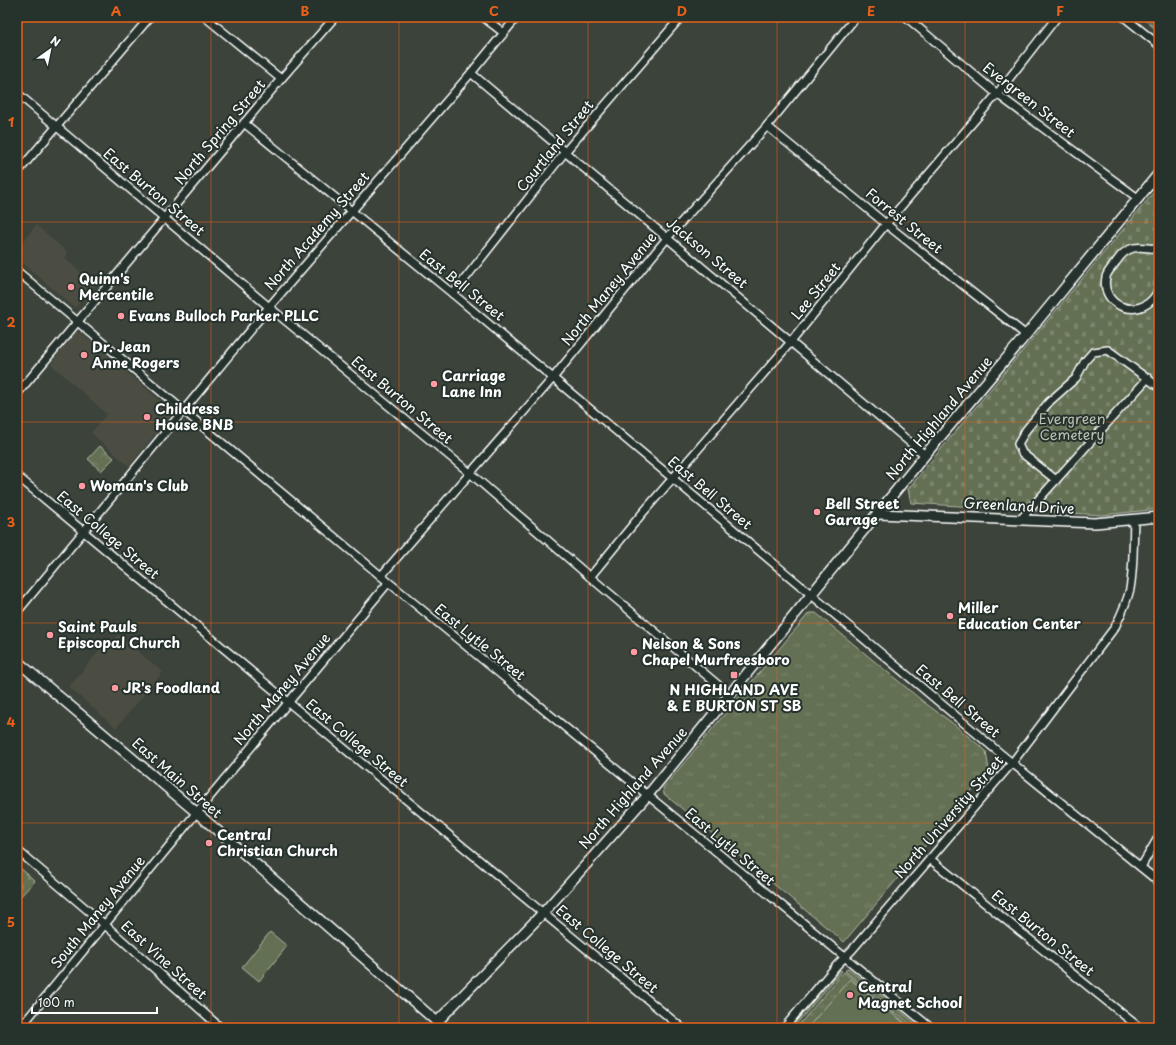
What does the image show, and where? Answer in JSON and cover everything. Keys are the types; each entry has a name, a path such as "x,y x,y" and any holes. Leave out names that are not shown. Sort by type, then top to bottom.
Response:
{"street":[{"path":"17,173 150,17"},
{"path":"205,17 281,79"},
{"name":"North Spring Street","path":"17,394 281,79 335,17"},
{"path":"483,17 504,33"},
{"name":"North Academy Street","path":"17,612 269,307 471,73 517,17"},
{"name":"Courtland Street","path":"453,294 565,152 681,17"},
{"name":"North Maney Avenue","path":"380,576 553,378 668,237 767,126 856,17"},
{"name":"Evergreen Street","path":"906,17 997,94 1139,199"},
{"name":"Lee Street","path":"590,577 672,479 791,342 886,224 997,94 1057,17"},
{"path":"1124,17 1159,45"},
{"name":"Jackson Street","path":"471,73 926,455"},
{"name":"East Burton Street","path":"17,93 164,219 470,473 730,695"},
{"name":"East Bell Street","path":"244,123 453,294 1012,763 1159,882"},
{"name":"Forrest Street","path":"767,126 886,224 1026,335"},
{"name":"North Highland Avenue","path":"437,1026 543,913 648,796 926,455 1159,173"},
{"path":"1159,248 1136,248 1122,252 1106,276 1106,291 1114,302 1127,309 1144,307 1158,299 1159,282"},
{"name":"East Lytle Street","path":"17,271 388,583 930,1028"},
{"path":"1056,480 1022,453 1018,444 1026,430 1049,402 1076,378 1085,361 1093,352 1108,350 1159,386"},
{"path":"1020,520 1148,378"},
{"name":"East College Street","path":"17,476 682,1028"},
{"name":"Greenland Drive","path":"878,514 1094,523 1159,517"},
{"name":"North University Street","path":"784,1028 1012,763 1115,627 1124,609 1130,589 1133,565 1134,520"},
{"name":"North Maney Avenue","path":"196,812 388,583"},
{"name":"East Main Street","path":"17,661 196,812 437,1026"},
{"name":"South Maney Avenue","path":"20,1028 196,812"},
{"path":"1141,867 1159,836"},
{"name":"East Vine Street","path":"17,850 104,924 221,1028"},
{"name":"East Burton Street","path":"930,859 1140,1028"}],"shaded area":[{"path":"36,225 68,253 65,258 95,285 75,308 17,258 17,250"},
{"path":"75,332 81,333 173,412 129,466 91,433 107,414 51,364"},
{"path":"118,635 163,672 116,728 69,687 109,639 113,641"}],"green space":[{"path":"1141,17 1159,17 1159,32"},
{"name":"Evergreen Cemetery","path":"1159,186 1159,509 1102,515 911,503 908,489"},
{"path":"100,446 114,458 101,471 88,459"},
{"path":"809,613 816,613 986,751 989,770 844,942 664,794 663,788"},
{"path":"17,865 35,881 17,900"},
{"path":"270,932 287,946 259,981 242,967"},
{"path":"848,968 921,1028 915,1028 845,971"},
{"path":"840,970 842,971 793,1028 790,1028"},
{"name":"Central Magnet School","path":"844,972 912,1028 796,1028"},
{"name":"Central Magnet School","path":"850,979 910,1028 811,1028 809,1026"}],"place":[{"name":"Quinn's Mercentile","path":"71,287"},
{"name":"Evans Bulloch Parker PLLC","path":"121,316"},
{"name":"Dr. Jean Anne Rogers","path":"84,355"},
{"name":"Carriage Lane Inn","path":"434,384"},
{"name":"Childress House BNB","path":"147,417"},
{"name":"Woman's Club","path":"82,486"},
{"name":"Bell Street Garage","path":"817,512"},
{"name":"Miller Education Center","path":"950,616"},
{"name":"Saint Pauls Episcopal Church","path":"50,635"},
{"name":"Nelson & Sons Chapel Murfreesboro","path":"634,652"},
{"name":"N HIGHLAND AVE & E BURTON ST SB","path":"734,675"},
{"name":"JR's Foodland","path":"115,688"},
{"name":"Central Christian Church","path":"209,843"},
{"name":"Central Magnet School","path":"850,995"}]}
